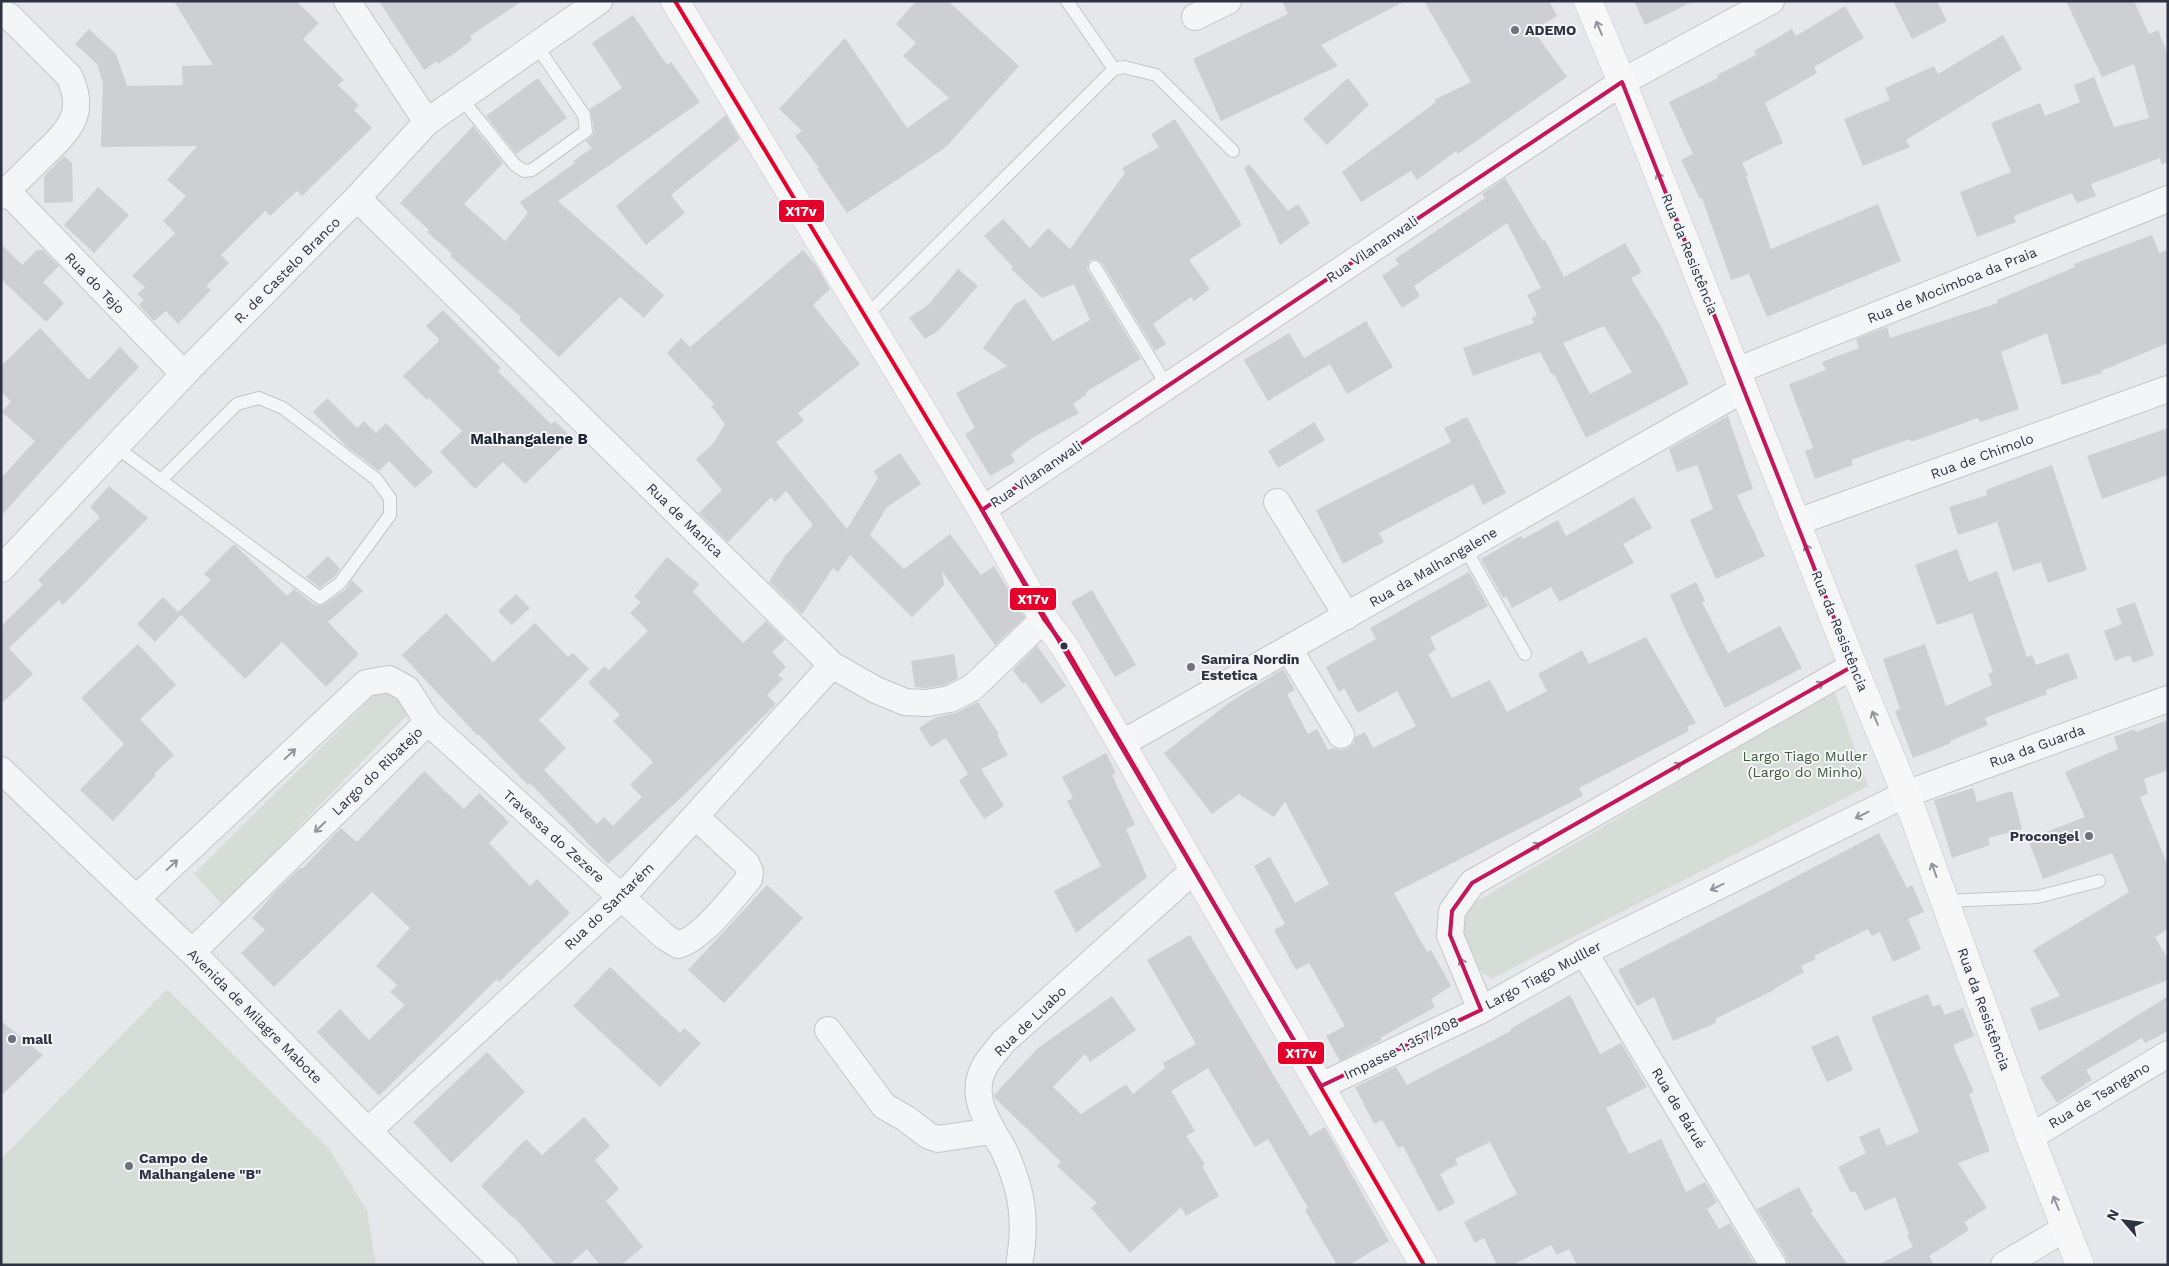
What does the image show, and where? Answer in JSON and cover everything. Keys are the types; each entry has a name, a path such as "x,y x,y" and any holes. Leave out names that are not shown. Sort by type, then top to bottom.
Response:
{"street":[{"path":"347,1 427,122"},
{"name":"R. de Castelo Branco","path":"1,569 184,374 357,198 427,122 599,1"},
{"path":"675,1 982,510 1044,619 1065,647 1322,1086 1424,1265"},
{"path":"1195,17 1228,1"},
{"name":"Rua da Resistência","path":"1588,1 1622,82 1853,666 1906,794 2030,1137 2080,1265"},
{"name":"Rua Vilananwali","path":"982,510 1622,82 1771,1"},
{"path":"1,13 9,16 69,76 75,88 78,103 67,133 4,194"},
{"name":"Rua do Tejo","path":"4,194 184,374"},
{"name":"Rua de Manica","path":"357,198 832,664 876,690 905,702 927,703 950,699 972,688 1044,619"},
{"name":"Rua de Mocimboa da Praia","path":"1740,380 2168,199"},
{"name":"Rua da Malhangalene","path":"1121,744 1465,548 1740,380"},
{"name":"Rua de Chimolo","path":"1797,522 2168,389"},
{"path":"1277,502 1347,616"},
{"path":"1289,649 1341,735"},
{"name":"Rua do Santarém","path":"368,1131 622,897 832,664"},
{"name":"Largo Tiago Mulller","path":"1853,666 1472,883 1452,911 1450,935 1481,1010 1584,952 1906,794"},
{"name":"Largo do Ribatejo","path":"136,899 366,683 389,679 407,689 428,722 192,952"},
{"name":"Rua da Guarda","path":"1906,794 2168,699"},
{"name":"Travessa do Zezere","path":"428,722 671,942 678,945 686,943 699,934 749,879 750,872 746,863 696,817"},
{"name":"Avenida de Milagre Mabote","path":"1,770 192,952 368,1131 505,1265"},
{"name":"Rua de Luabo","path":"1019,1265 1024,1237 1017,1185 1002,1146 991,1131 981,1109 978,1088 986,1064 1003,1042 1195,869"},
{"name":"Rua de Bárué","path":"1584,952 1773,1265"},
{"name":"Impasse 1.357/208","path":"1322,1086 1481,1010"},
{"path":"828,1030 884,1106 906,1118 929,1136 938,1139 991,1131"},
{"name":"Rua de Tsangano","path":"2030,1137 2168,1054"},
{"path":"2004,1265 2066,1228"}],"lane":[{"path":"1068,1 1114,69"},
{"path":"462,98 515,165 524,171 532,170 586,131 584,115 536,45"},
{"path":"865,316 1114,69 1124,67 1156,75 1233,151"},
{"path":"1095,267 1167,386"},
{"path":"116,447 162,479 320,598 340,583 390,515 390,498 376,479 283,408 259,398 237,404 162,479"},
{"path":"1465,548 1524,654"},
{"path":"1945,901 2037,897 2099,881"}],"highlighted area":[{"path":"1622,82 1853,666 1472,883 1452,911 1450,935 1481,1010 1321,1086 982,510"}],"green space":[{"name":"Largo Tiago Muller (Largo do Minho)","path":"1834,690 1868,786 1491,979 1468,960 1455,921 1469,906"},
{"path":"384,691 397,695 409,713 223,905 194,874 376,693"},
{"path":"167,989 330,1150 367,1211 376,1265 1,1265 1,1159"}],"building":[{"path":"174,1 296,1 319,23 303,39 344,80 338,85 359,105 354,110 372,128 302,196 297,191 270,216 265,211 221,255 229,263 206,286 211,290 178,324 166,311 154,321 139,305 144,300 137,294 145,287 132,276 175,233 163,221 186,196 167,180 197,146 101,147 103,83 97,64 75,44 89,29 116,54 127,86 183,85 182,66 213,65"},
{"path":"379,1 522,1 470,36 472,40 455,53 438,64 437,61 424,70"},
{"path":"916,1 948,1 1019,66 945,148 847,213 817,169 819,168 795,136 802,131 779,109 845,38 907,128 949,98 903,56 916,43 896,24"},
{"path":"1282,1 1405,1 1321,45 1338,66 1221,121 1193,59 1288,14"},
{"path":"1424,1 1549,1 1557,16 1533,30 1567,77 1458,154 1456,151 1417,180 1411,171 1361,202 1342,172 1436,102 1434,100 1471,82"},
{"path":"1634,1 1694,1 1645,25"},
{"path":"1893,1 1937,1 1947,21 1912,39"},
{"path":"2066,1 2134,1 2149,34 2158,30 2168,55 2168,163 2161,164 2160,158 2091,184 2096,196 2077,203 2072,193 2014,216 2016,222 1977,237 1960,192 2011,172 1991,123 2040,103 2045,116 2080,102 2074,85 2094,77 2114,127 2149,118 2134,64 2102,77"},
{"path":"1845,6 1864,38 1814,67 1817,73 1765,103 1783,143 1742,163 1748,175 1746,176 1771,249 1878,204 1901,261 1767,317 1749,274 1731,280 1702,198 1700,199 1681,160 1693,154 1669,102 1718,78 1717,75 1756,55 1754,51 1792,29 1796,36"},
{"path":"633,15 667,65 671,62 700,102 558,201 664,295 644,318 620,297 559,357 519,320 521,317 450,256 452,254 427,232 429,230 400,203 473,126 503,163 464,204 505,241 528,213 520,202 575,163 573,161 592,148 586,141 593,135 594,130 590,109 622,88 592,43"},
{"path":"2003,35 2022,69 1906,140 1910,147 1863,166 1844,119 1890,100 1885,88 1934,66 1938,74"},
{"path":"538,78 567,118 516,154 486,116"},
{"path":"1348,78 1369,105 1327,145 1303,119"},
{"path":"726,115 740,139 671,195 685,213 646,245 616,206"},
{"path":"1175,119 1242,225 1189,260 1210,289 1194,301 1191,297 1153,324 1166,344 1155,351 1102,263 1095,259 1090,260 1087,267 1088,271 1141,359 1086,392 1087,394 1073,404 1079,413 1032,438 1011,454 1015,462 990,476 965,434 975,428 956,393 1007,366 983,348 1015,304 1025,299 1053,341 1090,320 1074,284 1042,298 1011,269 1013,267 984,236 1003,219 1030,248 1048,228 1070,249 1125,173 1122,168 1159,147 1151,134"},
{"path":"64,156 72,163 73,202 44,203 44,176"},
{"path":"1249,164 1288,211 1298,204 1310,223 1280,245 1244,168"},
{"path":"1505,178 1543,241 1545,240 1564,277 1625,243 1642,272 1631,278 1663,330 1689,384 1586,438 1554,374 1552,375 1540,352 1473,376 1463,348 1534,323 1532,318 1537,315 1527,295 1541,288 1507,223 1414,286 1420,296 1402,308 1382,276 1399,264 1395,259 1485,198 1482,194","holes":["1604,326 1632,372 1590,394 1563,343"]},
{"path":"98,187 129,215 94,253 64,225"},
{"path":"2152,235 2159,253 2168,250 2168,343 2101,371 2102,373 2062,385 2047,333 2001,352 2019,409 1980,422 1978,418 1911,442 1910,439 1851,460 1853,465 1815,479 1805,451 1813,448 1789,384 1826,370 1822,362 1859,348 1856,339 1887,327 1890,338 1998,303 1997,300 2075,267 2074,264"},
{"path":"1,244 22,265 38,249 40,251 42,249 59,266 43,282 64,303 46,322 1,279"},
{"path":"803,250 816,265 830,289 813,305 860,364 798,413 804,421 776,442 847,529 878,478 874,471 900,453 921,484 887,507 870,535 904,569 950,534 981,575 994,566 1025,617 995,645 942,571 944,585 912,617 850,555 838,572 833,568 802,614 769,582 784,557 813,525 786,491 775,502 771,497 728,542 699,513 722,490 696,459 713,444 725,424 711,406 714,404 667,353 681,338 690,347"},
{"path":"958,269 978,286 938,331 925,339 909,318 929,304"},
{"path":"443,310 501,368 498,371 551,424 555,421 572,438 525,484 503,462 475,489 440,452 462,431 429,398 427,400 403,376 438,342 439,339 426,326"},
{"path":"1366,321 1393,367 1347,394 1330,364 1268,401 1244,360 1289,333 1304,358"},
{"path":"40,328 89,380 120,347 139,367 1,516 1,478 35,441 2,412 11,401 1,392 1,366"},
{"path":"327,398 357,428 364,421 376,433 386,423 433,472 415,488 389,461 379,471 346,446 313,412"},
{"path":"1728,416 1753,489 1737,495 1765,556 1716,579 1690,520 1713,509 1697,465 1677,472 1669,449"},
{"path":"1467,417 1506,493 1483,505 1473,484 1379,533 1384,542 1343,564 1316,510 1451,442 1444,428"},
{"path":"1314,422 1325,440 1278,468 1268,451"},
{"path":"2168,428 2168,475 2102,499 2087,456"},
{"path":"2052,465 2087,570 2048,583 2041,562 2013,571 1997,522 1958,535 1949,507 1987,495 1986,490"},
{"path":"109,486 148,518 63,605 59,600 9,648 33,674 1,704 1,626 43,585 38,580 100,517 90,507"},
{"path":"1634,497 1652,528 1623,544 1634,563 1559,602 1551,587 1512,608 1506,596 1503,598 1481,559 1521,536 1523,539 1558,520 1566,536"},
{"path":"234,544 287,596 294,589 315,605 321,606 345,590 352,580 363,591 328,622 359,654 326,687 282,642 245,679 181,615 155,642 137,624 163,597 178,612 211,580 204,574"},
{"path":"1957,549 1969,582 1997,571 2027,657 2032,655 2036,665 2068,653 2078,678 2046,690 2047,694 1985,718 1988,725 1950,741 1951,743 1913,758 1895,711 1900,709 1883,659 1925,644 1946,706 1992,685 1988,674 1993,672 1972,613 1937,625 1915,565"},
{"path":"328,556 340,569 334,577 320,588 306,577"},
{"path":"667,557 699,584 693,592 743,643 766,621 785,640 772,652 786,667 778,675 783,679 767,695 776,704 686,793 608,864 530,783 528,785 477,735 402,655 446,613 493,662 535,623 568,657 573,653 589,669 539,720 566,748 544,770 597,824 604,817 613,826 642,797 630,785 653,762 613,721 620,715 588,683 604,666 609,670 648,631 630,613 641,602 634,597"},
{"path":"1469,572 1488,606 1430,637 1436,650 1428,654 1452,698 1490,680 1507,712 1547,691 1538,674 1582,650 1589,664 1646,637 1696,723 1687,727 1689,731 1579,788 1583,796 1394,893 1427,952 1431,950 1451,986 1431,999 1435,1007 1380,1038 1382,1040 1340,1061 1326,1036 1345,1026 1309,963 1296,970 1274,930 1285,924 1254,866 1270,857 1295,903 1329,884 1285,802 1274,817 1239,794 1212,814 1164,753 1230,702 1283,669 1295,690 1287,694 1308,734 1317,729 1328,750 1348,748 1354,743 1355,737 1365,732 1373,748 1416,726 1397,691 1358,713 1344,688 1339,692 1326,667 1376,639 1370,628"},
{"path":"1696,582 1705,601 1702,602 1728,653 1780,626 1802,668 1725,708 1670,595"},
{"path":"1092,590 1136,665 1115,677 1071,602"},
{"path":"516,594 530,608 512,625 498,611"},
{"path":"2135,602 2154,655 2133,663 2130,655 2115,661 2104,631 2122,624 2116,609"},
{"path":"138,644 176,685 140,719 174,755 154,774 156,775 113,821 80,790 124,744 81,698"},
{"path":"1037,646 1066,686 1041,704 1025,682 1023,684 1013,670"},
{"path":"954,654 958,678 945,685 926,688 915,687 911,661"},
{"path":"978,702 999,734 997,735 1008,755 981,769 1004,806 984,819 959,781 968,774 946,738 931,747 919,728 936,717 956,713"},
{"path":"2168,720 2168,770 2144,779 2148,794 2140,797 2168,866 2168,929 2155,937 2168,959 2168,980 2039,1031 2030,1008 2060,996 2033,950 2129,892 2112,853 2043,879 2028,839 2085,817 2065,772 2118,749 2114,737 2134,729 2136,732"},
{"path":"1106,753 1116,773 1112,775 1135,825 1126,829 1147,877 1076,933 1054,891 1101,866 1067,801 1073,798 1062,777"},
{"path":"424,771 464,809 479,793 509,822 489,843 530,886 537,879 570,913 499,982 497,979 379,1096 317,1032 340,1009 369,1040 405,1005 390,992 397,985 376,966 410,928 372,892 274,987 241,953 265,930 252,918 276,891 300,868 302,869 341,828 357,842"},
{"path":"1973,788 1977,802 2012,791 2022,829 1988,838 1990,845 1952,858 1934,800"},
{"path":"1879,833 1907,888 1912,885 1924,912 1908,919 1921,949 1893,962 1880,932 1872,936 1868,929 1814,956 1816,959 1801,966 1804,972 1774,990 1715,1019 1716,1023 1673,1041 1654,997 1637,1006 1618,970"},
{"path":"767,885 803,918 724,1003 688,970"},
{"path":"1190,935 1310,1136 1325,1127 1389,1241 1349,1265 1337,1265 1305,1210 1308,1208 1268,1139 1255,1147 1208,1068 1171,1091 1195,1131 1186,1136 1205,1164 1202,1166 1219,1196 1186,1216 1181,1207 1130,1253 1091,1208 1097,1203 1057,1166 1061,1162 995,1098 994,1095 1038,1048 1112,996 1136,1030 1090,1062 1085,1054 1053,1087 1081,1114 1126,1084 1133,1094 1165,1068 1163,1063 1196,1044 1147,960"},
{"path":"610,967 680,1033 684,1028 701,1043 660,1087 573,1006"},
{"path":"1928,994 1933,1007 1940,1004 1945,1015 1963,1008 1974,1036 1953,1045 1974,1092 1969,1094 1990,1151 1958,1163 1987,1208 1964,1222 1969,1230 1929,1256 1934,1265 1878,1265 1913,1247 1907,1236 1909,1234 1895,1197 1865,1211 1855,1191 1851,1193 1838,1167 1866,1153 1859,1137 1879,1128 1887,1146 1919,1132 1871,1017"},
{"path":"1570,995 1600,1054 1621,1043 1647,1087 1606,1108 1629,1154 1661,1139 1686,1192 1705,1182 1717,1202 1707,1209 1719,1229 1730,1223 1755,1265 1577,1265 1569,1249 1557,1255 1551,1245 1513,1265 1497,1265 1484,1238 1475,1243 1464,1222 1517,1194 1490,1142 1455,1159 1458,1164 1440,1174 1455,1203 1438,1212 1403,1146 1398,1148 1382,1120 1374,1124 1355,1087 1396,1067 1407,1085 1511,1031 1510,1029"},
{"path":"2168,996 2168,1031 2145,1043 2142,1038 2086,1070 2092,1080 2057,1103 2040,1077"},
{"name":"mall","path":"1,1021 43,1055 1,1096"},
{"path":"1838,1035 1853,1070 1827,1082 1811,1047"},
{"path":"487,1052 525,1092 451,1163 413,1122"},
{"path":"584,1117 610,1146 595,1160 619,1189 606,1201 643,1247 621,1265 600,1265 587,1249 569,1265 556,1265 514,1217 481,1186 526,1139 542,1155"},
{"path":"1799,1187 1813,1212 1811,1213 1848,1265 1788,1265 1786,1257 1757,1209"}],"transit line":[{"name":"X17v","path":"675,1 982,510 1044,619 1065,647 1424,1265"}],"place":[{"name":"ADEMO","path":"1515,30"},
{"name":"Samira Nordin Estetica","path":"1191,667"},
{"name":"Procongel","path":"2089,836"},
{"name":"mall","path":"12,1039"},
{"name":"Campo de Malhangalene \"B\"","path":"129,1166"}],"district":[{"name":"Malhangalene B","path":"529,439"}]}
